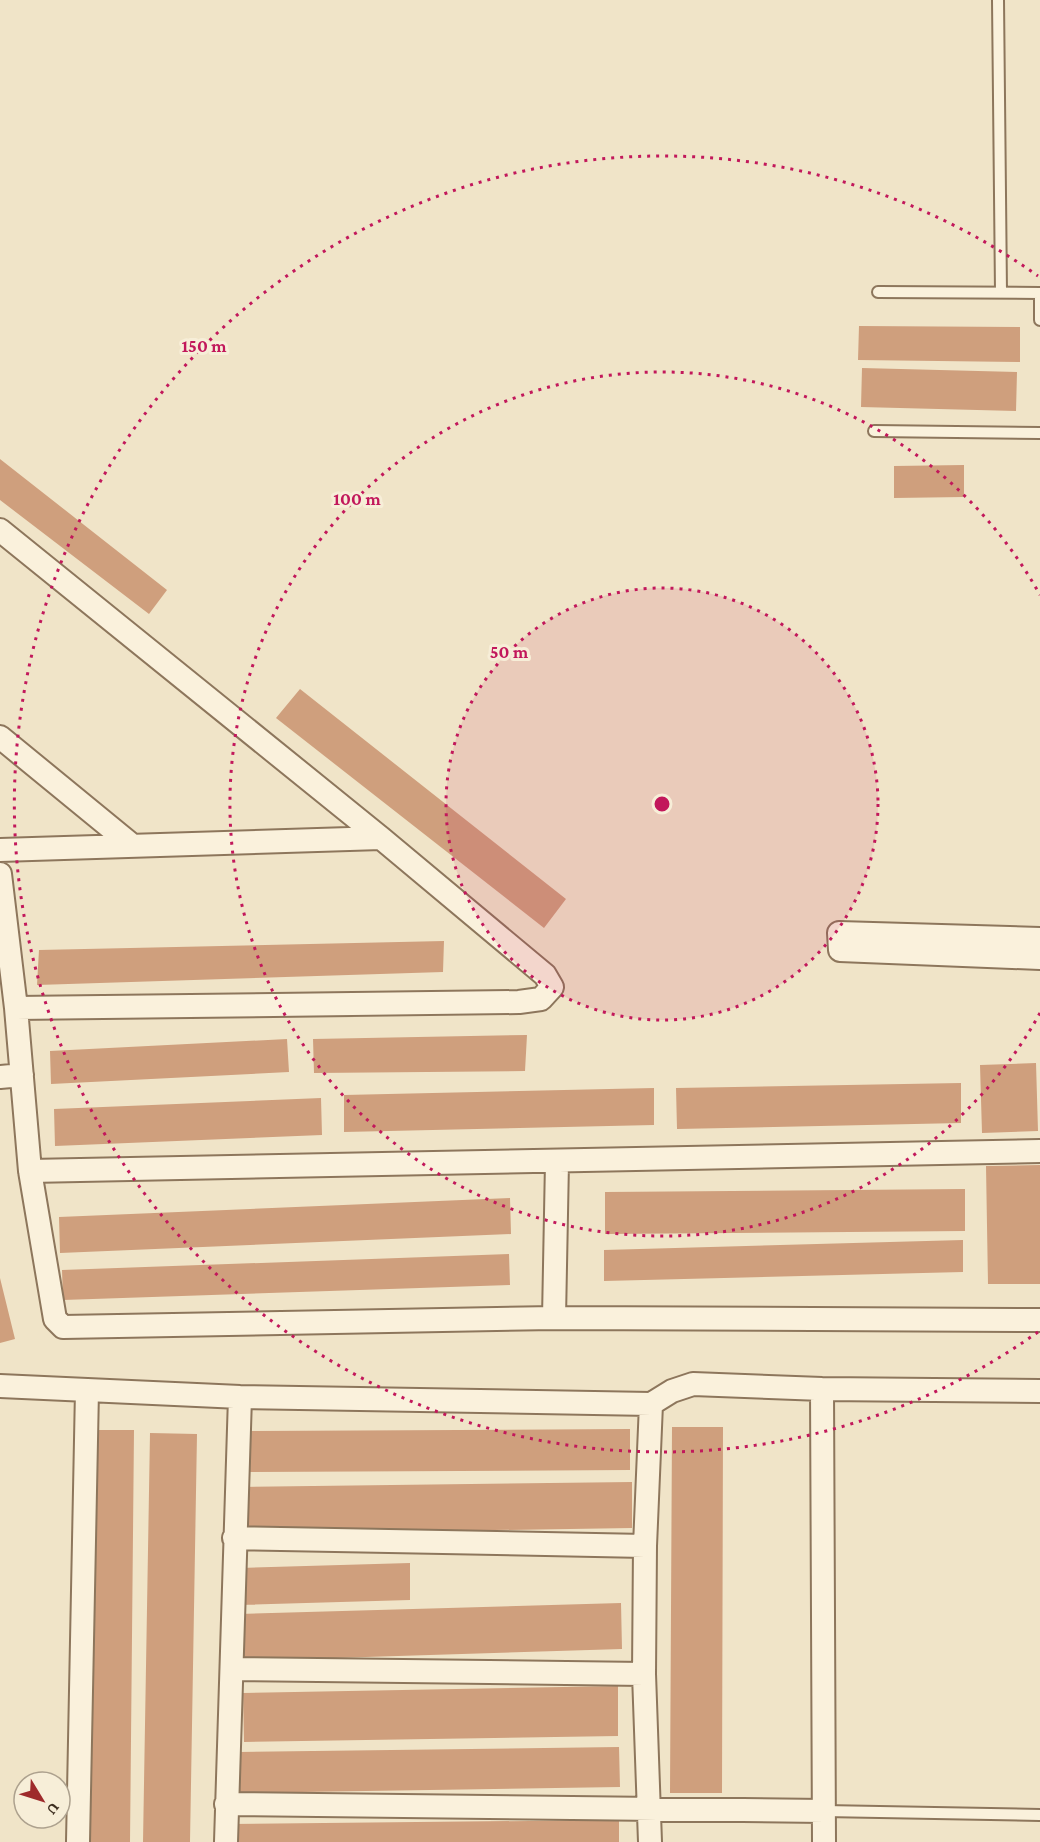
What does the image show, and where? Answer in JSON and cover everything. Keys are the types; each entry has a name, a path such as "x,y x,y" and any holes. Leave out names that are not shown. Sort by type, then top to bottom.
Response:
{"street":[{"path":"0,530 381,838 545,975 552,987 549,993 536,1001 519,1002 16,1008"},
{"path":"0,737 132,846"},
{"path":"0,850 381,838"},
{"path":"0,874 16,1008 11,1076 55,1319 67,1328 555,1318 1040,1320"},
{"path":"1040,939 839,933 840,950 1040,958"},
{"path":"30,1171 1040,1151"},
{"path":"555,1318 557,1162"},
{"path":"0,1386 240,1397 651,1404 672,1391 693,1384 822,1389 1040,1391"},
{"path":"822,1389 824,1842"},
{"path":"78,1842 87,1390"},
{"path":"226,1842 240,1397"},
{"path":"650,1842 644,1674 645,1546 651,1404"},
{"path":"234,1538 645,1546"},
{"path":"232,1669 644,1674"},
{"path":"226,1804 824,1811"}],"lane":[{"path":"998,0 1001,292"},
{"path":"878,292 1040,293 1040,320"},
{"path":"874,431 1040,432"},
{"path":"824,1811 1040,1815"}],"building":[{"path":"859,326 1020,327 1020,362 858,360"},
{"path":"862,368 1017,372 1016,411 861,407"},
{"path":"0,459 167,590 149,614 0,500"},
{"path":"964,465 964,497 894,498 894,466"},
{"path":"300,689 566,899 544,928 276,718"},
{"path":"444,941 443,972 37,985 39,950"},
{"path":"527,1035 525,1071 314,1073 313,1039"},
{"path":"287,1039 289,1072 51,1084 50,1051"},
{"path":"1036,1063 1038,1131 982,1133 980,1065"},
{"path":"961,1083 961,1123 677,1129 676,1088"},
{"path":"654,1088 654,1125 344,1132 344,1095"},
{"path":"321,1098 322,1135 55,1146 54,1109"},
{"path":"1040,1165 1040,1284 988,1284 986,1166"},
{"path":"965,1189 965,1231 605,1234 605,1192"},
{"path":"510,1198 511,1234 60,1253 59,1217"},
{"path":"963,1240 963,1272 604,1281 604,1250"},
{"path":"509,1254 510,1285 63,1300 62,1270"},
{"path":"0,1278 15,1339 0,1343"},
{"path":"672,1427 723,1427 722,1793 670,1793"},
{"path":"630,1429 630,1470 249,1472 249,1431"},
{"path":"90,1430 134,1430 130,1842 86,1842"},
{"path":"150,1433 197,1434 190,1842 143,1842"},
{"path":"632,1482 632,1528 240,1534 239,1487"},
{"path":"410,1563 410,1600 241,1605 240,1568"},
{"path":"621,1603 622,1649 240,1661 239,1614"},
{"path":"618,1686 618,1736 244,1742 243,1693"},
{"path":"619,1747 620,1787 239,1793 239,1752"},
{"path":"619,1820 619,1842 230,1842 230,1824"}]}
